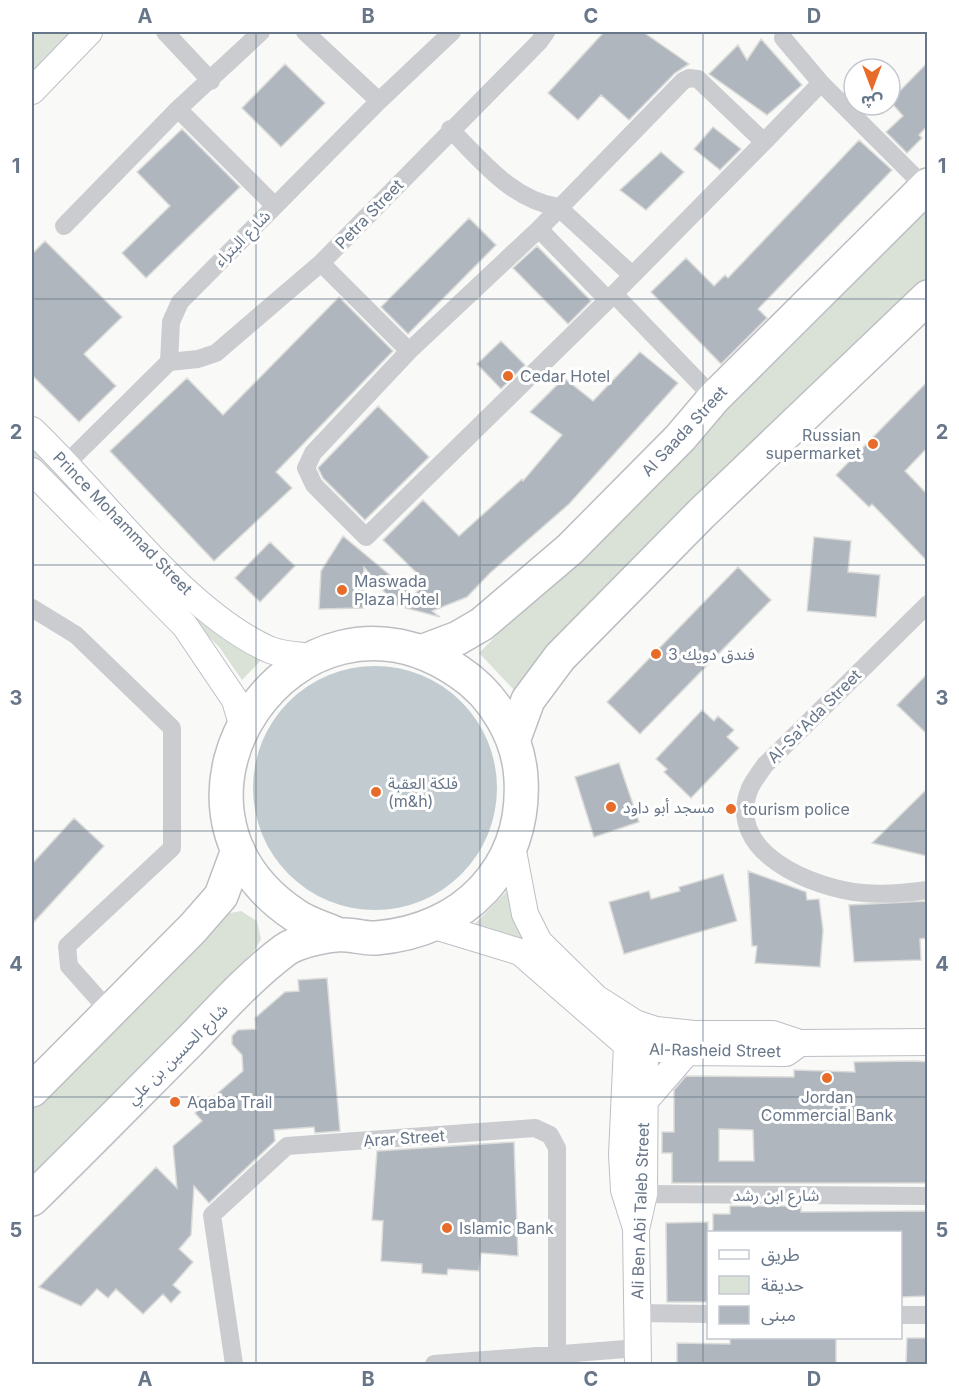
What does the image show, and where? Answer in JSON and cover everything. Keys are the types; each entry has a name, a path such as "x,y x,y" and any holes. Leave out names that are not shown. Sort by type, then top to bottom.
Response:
{"highway":[{"name":"Al Saada Street","path":"421,652 458,638 507,606 570,549 680,438 714,398 926,186"},
{"path":"513,741 528,700 560,657 693,522 927,297"},
{"path":"376,644 421,652 445,662 467,677 486,695 513,741 521,775 521,811 512,846 493,879 467,906 435,926 403,936 370,939 338,934 296,917 262,888 238,850 228,819 226,786 231,754 242,724 272,685 313,657 333,650 376,644"},
{"path":"32,1090 193,928 221,896 238,850"},
{"name":"شارع الحسين بن علي","path":"32,1200 226,1005 288,947 338,934"}],"main road":[{"path":"32,91 89,32"},
{"name":"Prince Mohammad Street","path":"32,430 67,463 182,587 227,624 269,650 313,657"},
{"name":"Prince Mohammad Street","path":"32,471 185,626 235,700 242,724"},
{"name":"Al-Rasheid Street","path":"512,846 525,914 539,942 636,1039"},
{"name":"Al-Rasheid Street","path":"435,926 520,952 636,1039 687,1052 786,1053 800,1043"},
{"name":"Al-Rasheid Street","path":"636,1039 656,1030 694,1034 772,1034 800,1043 927,1042"},
{"path":"636,1039 622,1155 636,1199"},
{"name":"Ali Ben Abi Taleb Street","path":"636,1039 643,1103 636,1199 638,1356"},
{"path":"643,1103 687,1052"}],"street":[{"path":"165,32 211,81"},
{"path":"64,226 178,110 261,32"},
{"path":"305,32 379,101"},
{"name":"شارع البتراء","path":"169,362 171,322 180,302 379,101 452,32"},
{"name":"Petra Street","path":"169,362 198,359 216,353 321,263 450,129 539,42 546,32"},
{"path":"783,38 821,83 926,186"},
{"path":"764,142 698,79 689,78 558,207 539,229 409,351 307,461 306,468 314,486 366,537 611,297 764,142 821,83"},
{"path":"178,110 274,206"},
{"path":"450,129 516,191 541,204 558,207 632,275"},
{"path":"539,229 714,398"},
{"path":"321,263 409,351"},
{"path":"67,463 169,362"},
{"name":"Al-Sa'Ada Street","path":"927,604 765,765 750,789 746,810 750,833 767,854 791,874 816,883 862,893 897,894 927,890"},
{"path":"32,608 76,634 172,728 172,848 67,946 69,966 110,1011"},
{"name":"Arar Street","path":"234,1365 212,1215 287,1146 535,1128 550,1135 557,1148 557,1355"},
{"name":"شارع ابن رشد","path":"636,1199 927,1196"},
{"path":"637,1313 707,1314"},
{"path":"902,1315 927,1315"},
{"path":"434,1365 557,1355 638,1356"}],"green space":[{"path":"32,32 78,32 32,74"},
{"path":"927,204 927,289 514,690 479,653"},
{"path":"32,441 265,656 242,680 219,647 32,457"},
{"path":"512,886 520,914 616,1022 473,926"},
{"path":"241,911 257,921 261,939 253,953 32,1176 32,1103 225,914"}],"shaded area":[{"path":"375,666 422,675 443,687 461,702 476,720 488,741 497,788 488,835 476,856 461,874 443,889 422,901 375,910 328,901 307,889 289,874 274,856 262,835 253,788 262,741 274,720 289,702 307,687 328,675"}],"building":[{"path":"604,32 643,32 689,64 675,73 629,120 601,95 578,120 548,93"},
{"path":"761,39 802,85 767,115 709,74 738,45 747,60"},
{"path":"927,63 927,126 919,135 922,138 907,153 886,132 903,116 902,89"},
{"path":"285,64 325,103 281,147 242,108"},
{"path":"713,127 741,149 720,170 694,149"},
{"path":"182,129 240,187 146,278 122,253 170,206 137,172"},
{"path":"859,140 892,170 758,309 767,318 721,364 651,292 686,258 714,286 725,275 728,278"},
{"path":"661,152 684,172 646,210 620,190"},
{"path":"469,218 496,245 408,334 381,307"},
{"path":"45,241 122,317 84,354 116,386 79,422 32,375 32,254"},
{"path":"537,246 591,301 568,324 513,268"},
{"path":"339,297 393,351 276,472 292,488 214,561 110,451 187,378 223,415"},
{"path":"501,341 525,365 501,389 477,364"},
{"path":"640,352 678,383 569,504 490,573 467,597 432,611 440,617 395,605 364,567 363,608 319,609 321,571 343,536 414,595 426,582 383,540 423,500 459,536 522,479 523,481 562,435 530,412 564,378 593,401"},
{"path":"927,382 927,448 905,471 927,494 927,561 872,504 869,507 836,475"},
{"path":"378,406 429,457 365,520 323,478 318,468"},
{"path":"814,537 851,541 848,572 880,575 876,617 807,611"},
{"path":"270,542 295,566 260,602 235,578"},
{"path":"738,567 771,600 640,734 607,702"},
{"path":"927,674 927,734 897,705"},
{"path":"702,710 714,721 718,716 734,730 727,737 739,748 691,798 664,772 667,769 656,759"},
{"path":"619,763 639,822 594,837 575,777"},
{"path":"927,789 927,856 872,843"},
{"path":"74,818 104,846 32,924 32,864"},
{"path":"748,871 806,892 807,900 819,899 823,930 820,967 755,963 757,946 752,946"},
{"path":"723,874 737,921 624,954 609,902 649,891 651,899 680,891 679,887"},
{"path":"927,901 927,938 920,939 921,960 854,962 849,905"},
{"path":"327,978 340,1131 315,1133 314,1127 274,1130 275,1141 209,1203 194,1186 191,1235 179,1249 193,1262 173,1285 181,1292 171,1303 163,1294 143,1314 116,1289 108,1298 97,1289 81,1306 39,1287 156,1167 177,1188 173,1146 202,1121 195,1113 243,1071 242,1055 232,1044 232,1036 238,1030 256,1029 255,1018 285,992 299,991 298,980"},
{"path":"854,1062 927,1062 927,1183 672,1183 672,1153 662,1153 662,1132 674,1132 674,1090 686,1076 794,1077 794,1070 855,1072","holes":["719,1129 753,1130 754,1161 719,1161"]},
{"path":"514,1142 518,1256 481,1253 479,1271 448,1269 447,1275 422,1273 422,1264 381,1261 383,1221 372,1220 377,1151"},
{"path":"730,1206 801,1206 801,1212 927,1211 927,1296 902,1297 902,1231 713,1231 713,1214 730,1214"},
{"path":"708,1222 707,1302 667,1302 666,1223"},
{"path":"907,1338 927,1338 927,1365 906,1365"},
{"path":"730,1339 836,1339 836,1365 677,1365 677,1343 730,1344"}],"place":[{"name":"Cedar Hotel","path":"508,376"},
{"name":"Russian supermarket","path":"873,444"},
{"name":"Maswada Plaza Hotel","path":"342,590"},
{"name":"فندق دويك 3","path":"656,654"},
{"name":"فلكة العقبة (m&h)","path":"376,792"},
{"name":"مسجد أبو داود","path":"611,807"},
{"name":"tourism police","path":"731,809"},
{"name":"Jordan Commercial Bank","path":"827,1078"},
{"name":"Aqaba Trail","path":"175,1102"},
{"name":"Islamic Bank","path":"447,1228"}]}
